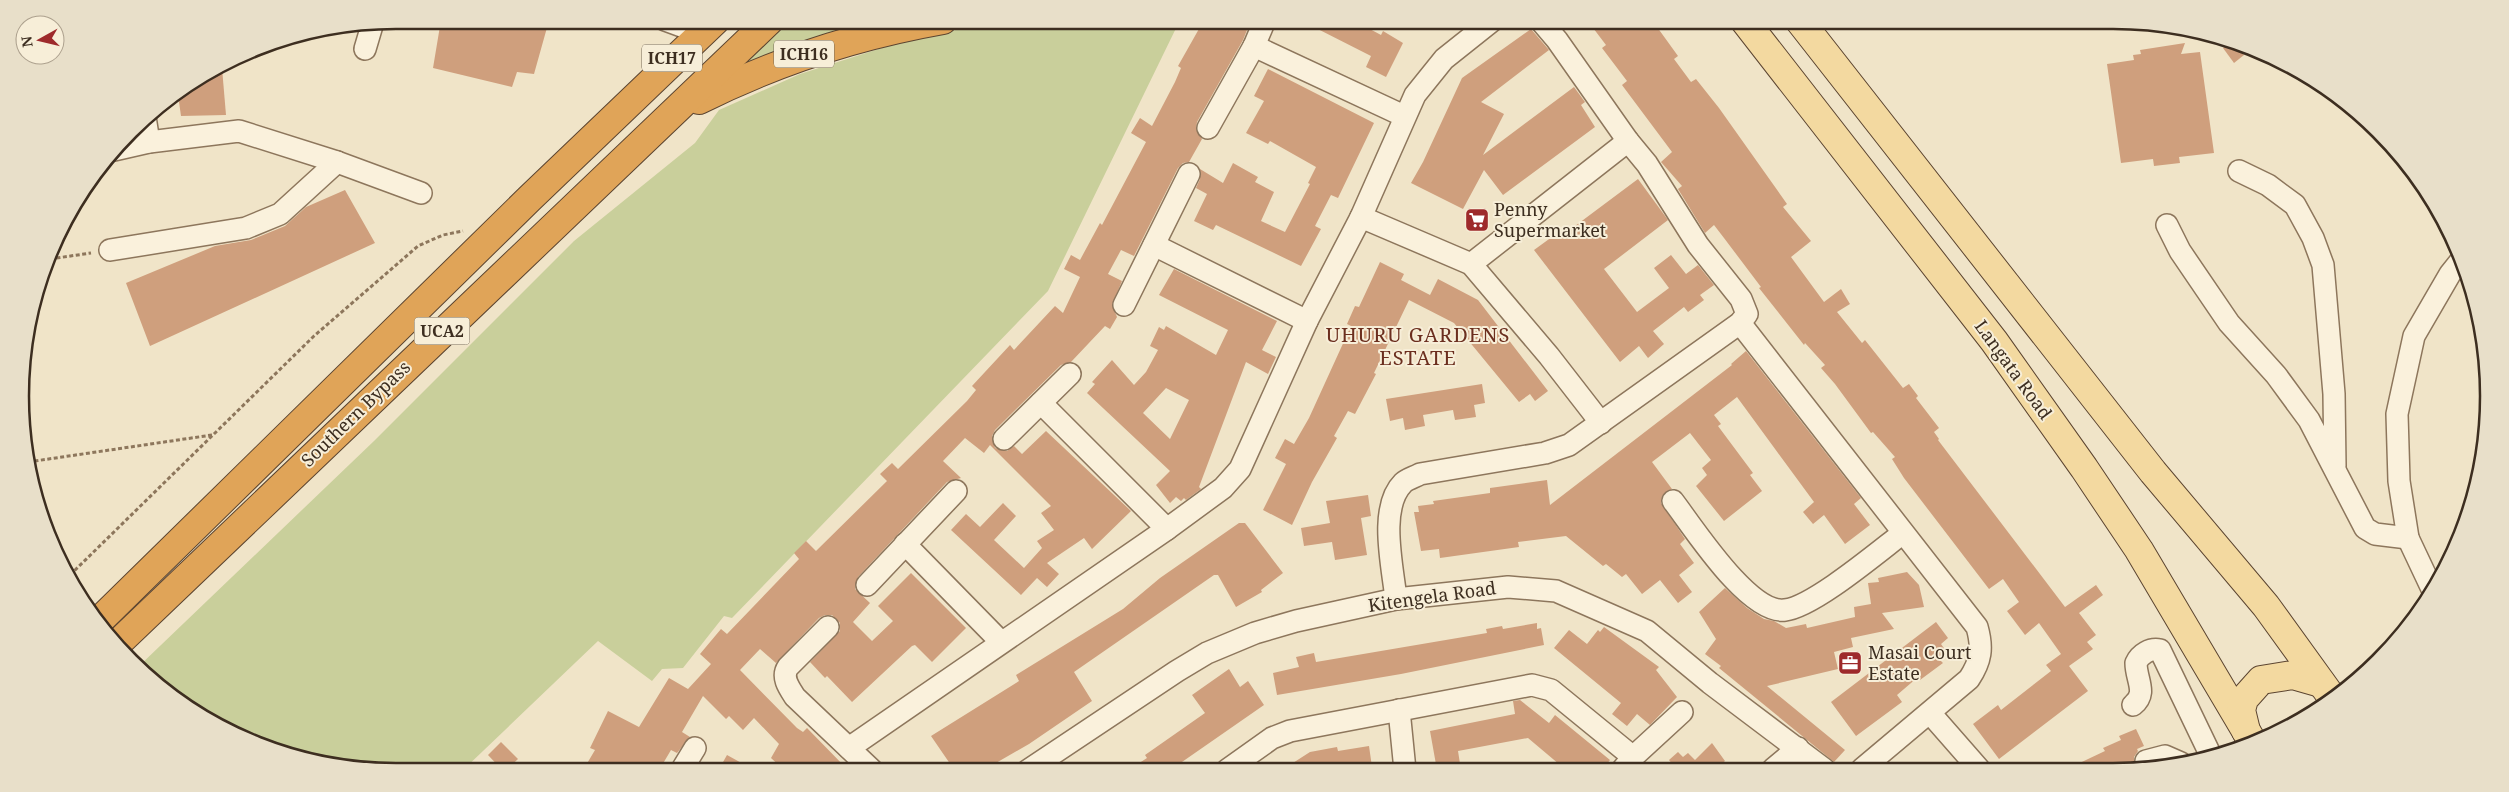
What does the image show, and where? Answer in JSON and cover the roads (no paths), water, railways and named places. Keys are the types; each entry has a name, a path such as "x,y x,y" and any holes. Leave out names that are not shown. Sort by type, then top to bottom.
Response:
{"highway":[{"name":"ICH17","path":"640,95 700,29"},
{"name":"Southern Bypass","path":"122,640 478,297 761,29"},
{"name":"ICH16","path":"674,113 759,71 804,54 894,29"},
{"name":"Southern Bypass","path":"103,617 529,198 640,95"}],"main road":[{"name":"Langata Road","path":"1751,29 1994,341 2078,460 2139,550 2249,737"},
{"path":"1806,29 2154,472 2266,606 2326,690"},
{"path":"2249,737 2241,710 2242,704 2253,687 2261,680 2293,675 2326,690"}],"street":[{"path":"1208,128 1254,46 1261,29"},
{"path":"849,748 1167,529 1223,488 1240,469 1307,321 1361,217 1404,116 1415,95 1444,59 1482,29"},
{"path":"1396,599 1388,519 1394,497 1403,483 1420,474 1559,449 1600,423 1740,323 1746,314 1741,299 1698,245 1647,164 1628,142 1548,29"},
{"path":"365,48 371,30"},
{"path":"1254,46 1404,116"},
{"path":"147,127 149,142"},
{"path":"126,147 149,142 239,131 337,162 421,193"},
{"path":"1471,264 1628,142"},
{"path":"110,250 246,228 266,221 280,214 337,162"},
{"path":"2239,171 2268,185 2295,205 2313,238 2323,265 2334,394 2335,471"},
{"path":"1124,305 1189,174"},
{"path":"1361,217 1471,264 1549,356 1600,423"},
{"path":"2167,225 2180,251 2229,323 2276,375 2309,420 2362,522 2370,532 2408,538"},
{"path":"1154,245 1307,321"},
{"path":"2429,583 2408,538 2399,481 2397,414 2414,336 2456,266"},
{"path":"1740,323 1977,627 1982,643 1977,668 1969,679 1869,763"},
{"path":"1004,439 1070,374"},
{"path":"1041,403 1167,529"},
{"path":"866,584 956,490"},
{"path":"1673,501 1729,574 1754,600 1767,608 1784,610 1815,598 1903,533"},
{"path":"905,544 1001,642"},
{"name":"Kitengela Road","path":"1039,763 1207,653 1255,633 1296,621 1396,599 1508,587 1556,591 1647,631 1710,684 1817,763"},
{"path":"828,627 788,667 786,683 795,697 865,763"},
{"path":"2133,705 2139,700 2142,692 2136,663 2142,654 2152,649 2160,650 2208,751"},
{"path":"1237,763 1272,738 1290,731 1532,685 1541,686 1557,694 1628,763 1682,712"},
{"path":"1399,710 1404,763"},
{"path":"1930,713 1974,763"},
{"path":"686,763 695,748"},
{"path":"1781,763 1798,748"},
{"path":"2146,761 2165,756 2171,758"}],"place":[{"name":"Penny Supermarket","path":"1477,220"},
{"name":"Masai Court Estate","path":"1850,663"}],"district":[{"name":"UHURU GARDENS ESTATE","path":"1418,346"}]}
